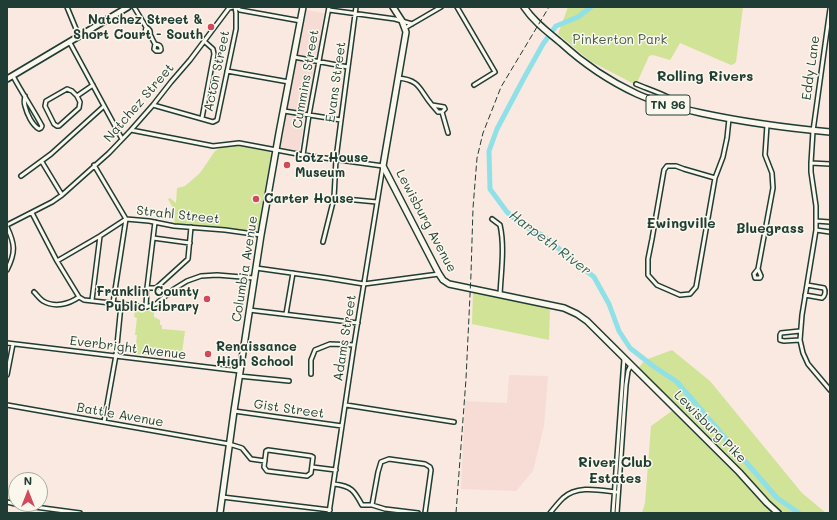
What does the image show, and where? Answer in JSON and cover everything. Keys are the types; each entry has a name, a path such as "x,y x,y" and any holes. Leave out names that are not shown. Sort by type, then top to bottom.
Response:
{"main road":[{"path":"7,79 128,7"},
{"name":"Columbia Avenue","path":"220,513 261,235 304,7"},
{"name":"Lewisburg Avenue","path":"393,7 402,21 406,34 384,166 439,274 443,280 449,284 564,308 586,320 625,358"},
{"name":"TN 96","path":"524,7 539,25 580,60 617,84 638,94 686,109 729,118 830,132"},
{"name":"Lewisburg Pike","path":"625,358 729,461 778,513"}],"street":[{"path":"67,7 80,36"},
{"path":"134,7 146,27 146,33 150,35 155,44"},
{"path":"235,7 240,10 301,21"},
{"name":"Natchez Street","path":"7,226 62,195 109,153 153,105 229,8 235,7"},
{"name":"Acton Street","path":"153,105 213,122 217,120 236,29 235,7"},
{"name":"Evans Street","path":"323,242 334,198 336,159 356,7"},
{"path":"405,28 441,7"},
{"path":"457,7 495,72 474,85"},
{"path":"329,8 355,14 395,19 412,24"},
{"name":"Cummins Street","path":"303,155 308,115 329,8"},
{"name":"Eddy Lane","path":"830,9 813,130 811,172 815,190 816,230 800,331 803,354 808,364 830,390"},
{"path":"202,118 214,54 212,49 204,41"},
{"path":"70,42 122,139"},
{"path":"294,57 348,67"},
{"path":"227,71 290,82"},
{"path":"13,76 29,102 42,126 39,129 33,123 24,106 25,96"},
{"path":"398,78 405,78 417,84 438,112 442,112 448,133"},
{"path":"636,84 674,100 686,109"},
{"path":"77,96 93,85"},
{"path":"67,89 72,91 77,96 80,102 79,108 59,126 54,124 45,106 46,101 67,89"},
{"path":"21,176 42,162 104,107"},
{"path":"284,111 341,120"},
{"path":"715,178 676,166 667,166 664,170 648,259 648,274 657,285 680,295 690,294 696,287 715,178 723,157 729,118"},
{"path":"758,269 773,188 772,173 765,155 768,124"},
{"path":"131,130 213,146 239,143 303,155 384,166"},
{"path":"42,162 62,195"},
{"path":"811,163 830,164"},
{"path":"94,165 126,219 113,303"},
{"name":"Adams Street","path":"330,512 354,345 384,166"},
{"path":"334,198 377,202"},
{"path":"32,213 57,261 79,297 84,300 146,307 156,304 174,289 187,281 201,276 217,275 254,278"},
{"name":"Strahl Street","path":"57,261 126,219 155,222 174,226 225,230 261,235"},
{"path":"492,219 500,225 502,235 500,295"},
{"path":"816,221 830,222"},
{"path":"146,307 155,222"},
{"path":"7,226 12,239 14,252 13,258 7,270"},
{"path":"147,288 156,288 188,259 191,227"},
{"path":"816,230 830,232"},
{"path":"92,300 100,236"},
{"path":"154,238 190,243"},
{"path":"256,268 364,284 439,274"},
{"path":"286,314 293,273"},
{"path":"805,295 822,298 824,297 824,288 807,285"},
{"path":"34,292 42,301 58,305 73,301 79,297"},
{"path":"104,422 116,355 121,305"},
{"path":"249,310 358,323"},
{"path":"800,331 781,333 780,340 800,340"},
{"name":"Everbright Avenue","path":"7,343 116,355 289,381"},
{"path":"7,375 13,344"},
{"path":"311,374 310,360 315,350 330,344 354,345"},
{"path":"617,513 625,358"},
{"path":"614,513 628,371 632,365"},
{"name":"Battle Avenue","path":"7,405 229,444 242,448 251,459 264,461"},
{"path":"346,405 454,422"},
{"name":"Gist Street","path":"234,412 342,426"},
{"path":"268,450 311,456 313,457 312,467 311,474 307,476 267,471 264,467 266,452 268,450"},
{"path":"372,506 381,462 389,459 425,464 430,467 431,470 425,513"},
{"path":"312,467 336,470"},
{"path":"334,484 345,485 354,491 362,505 418,513"},
{"path":"550,513 563,498 569,494 592,489 617,492"},
{"path":"222,498 330,512"},
{"path":"7,502 20,506 80,513"}],"shaded area":[{"path":"306,10 324,13 299,151 280,147"},
{"path":"509,375 548,376 544,426 533,471 516,491 461,489 465,401 507,403"}],"green space":[{"name":"Pinkerton Park","path":"568,7 743,7 736,62 731,65 680,43 670,60 653,55 649,56 636,85 590,61 558,34"},
{"path":"234,145 270,152 271,155 258,229 256,231 174,226 175,208 173,208 168,199 170,198 176,203 177,188 185,186 200,173 215,151"},
{"path":"473,291 550,308 549,340 472,324"},
{"path":"135,310 154,310 154,317 160,320 162,329 185,331 182,352 180,352 179,358 136,354 137,335 135,335 137,318 134,317"},
{"path":"672,350 710,381 802,493 826,513 642,513 645,503 651,426 676,408 637,370 645,360"}],"waterway":[{"name":"Harpeth River","path":"591,7 578,17 556,26 543,44 524,78 497,129 489,151 490,189 507,212 522,225 542,235 594,277 609,304 619,331 630,348 677,382 777,498 799,513"}],"railway":[{"path":"456,513 466,379 473,208 477,158 483,133 501,87 549,7"}],"place":[{"name":"Natchez Street & Short Court - South","path":"211,27"},
{"name":"Lotz House Museum","path":"287,165"},
{"name":"Carter House","path":"256,199"},
{"name":"Franklin County Public Library","path":"207,299"},
{"name":"Renaissance High School","path":"208,354"}],"district":[{"name":"Rolling Rivers","path":"705,77"},
{"name":"Ewingville","path":"681,224"},
{"name":"Bluegrass","path":"770,229"},
{"name":"River Club Estates","path":"615,472"}]}
